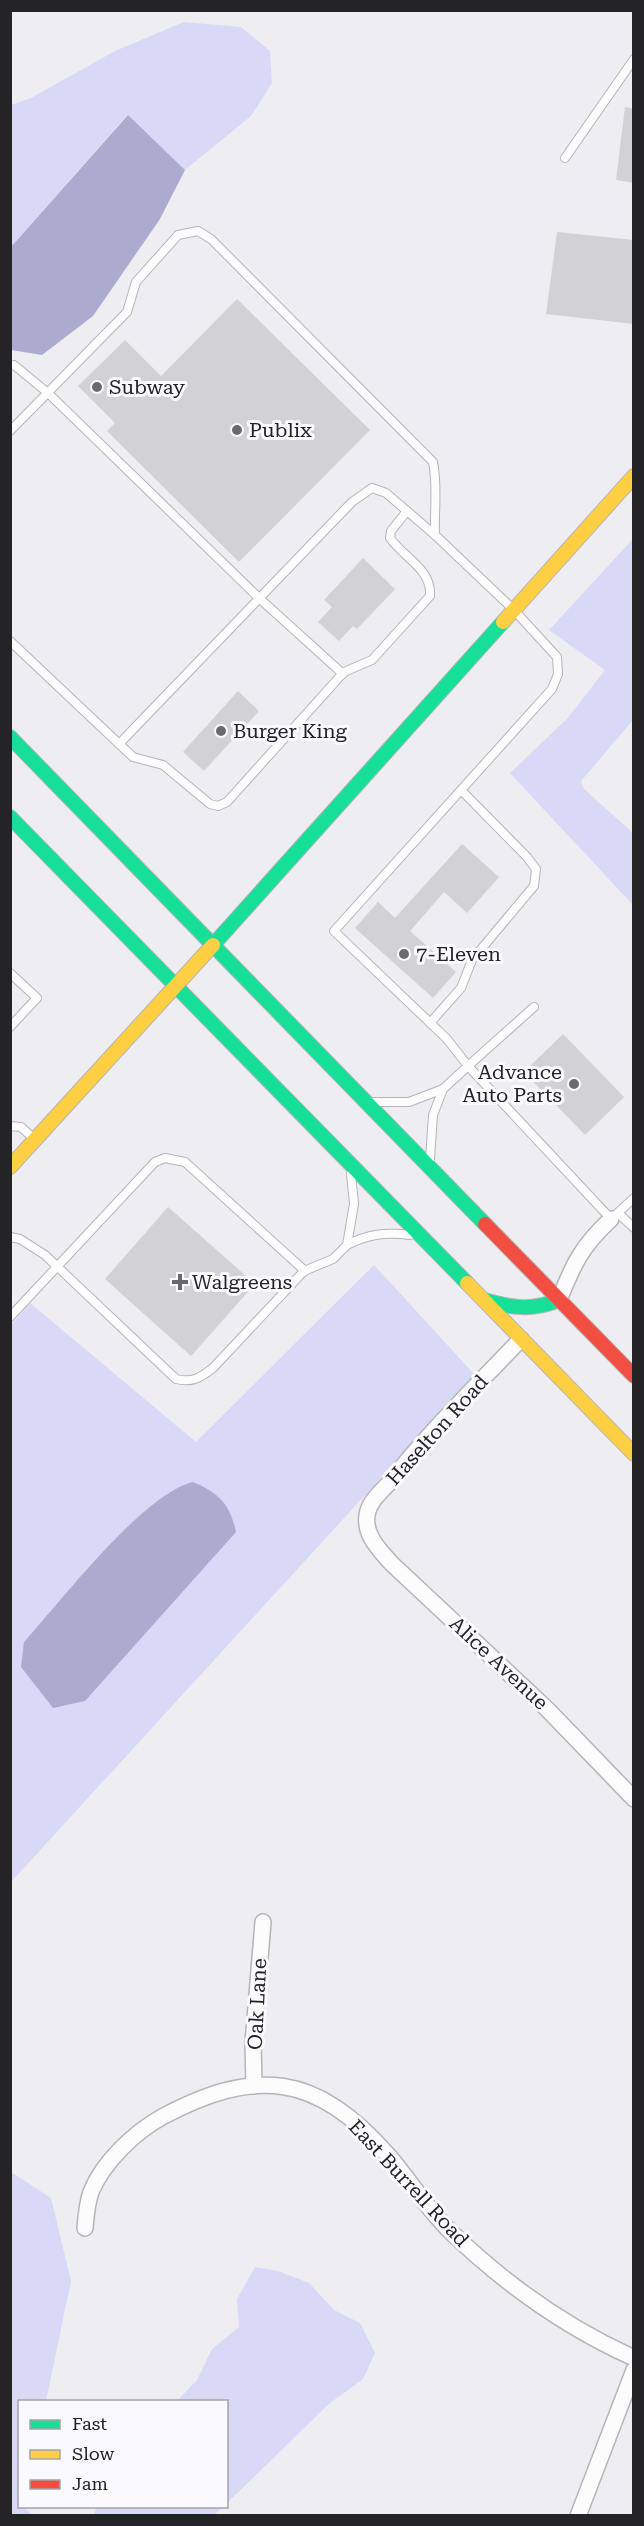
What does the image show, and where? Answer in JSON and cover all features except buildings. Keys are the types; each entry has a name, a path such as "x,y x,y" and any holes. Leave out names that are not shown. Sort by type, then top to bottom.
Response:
{"main road":[{"path":"10,1167 213,945 633,476"},
{"path":"10,737 633,1376"},
{"path":"10,817 633,1454"},
{"path":"481,1299 521,1311 539,1309 559,1300"}],"street":[{"path":"559,1300 576,1258 588,1240 614,1216"},
{"name":"Haselton Road","path":"366,1527 367,1514 372,1502 409,1455 521,1339"},
{"name":"Alice Avenue","path":"366,1527 372,1540 391,1563 539,1701 633,1799"},
{"name":"Oak Lane","path":"254,2086 253,2043 263,1922"},
{"name":"East Burrell Road","path":"85,2228 90,2194 96,2181 120,2151 139,2133 194,2101 222,2091 254,2086 286,2086 310,2092 333,2103 388,2155 450,2231 525,2296 581,2332 633,2358"},
{"path":"578,2516 633,2370"}],"lane":[{"path":"565,158 633,59"},
{"path":"10,431 127,312 136,282 178,235 198,231 212,239 433,462 438,485 434,512 435,535"},
{"path":"10,366 14,366 48,393 259,598 343,674"},
{"path":"119,744 352,502 372,488 386,494 435,535 513,609 557,657 558,674 552,689 334,932 447,1039 468,1066 614,1216 633,1228"},
{"path":"10,641 133,757 163,765 210,804 218,806 226,802 343,674 372,660 430,596 431,585 421,568 397,548 390,538 391,531 407,511"},
{"path":"430,1023 461,988 472,960 534,886 536,869 527,857 461,790"},
{"path":"10,974 37,998 10,1027"},
{"path":"366,1102 409,1102 443,1089 534,1007"},
{"path":"430,1167 430,1132 443,1089"},
{"path":"10,1126 21,1127 35,1140"},
{"path":"10,1317 155,1162 176,1158 185,1162 305,1270"},
{"path":"347,1245 354,1204 349,1164"},
{"path":"614,1216 633,1198"},
{"path":"10,1237 20,1239 57,1267 176,1379 188,1382 199,1379 213,1368 305,1270 333,1259 347,1245 361,1238 383,1233 421,1237"}],"shaded area":[{"path":"184,22 241,27 270,51 272,83 251,116 185,170 127,115 11,247 11,105 31,98 115,51"},
{"path":"128,115 185,170 160,219 93,316 42,355 11,350 11,247"},
{"path":"633,539 633,720 581,781 584,789 633,833 633,905 510,773 567,719 605,670 549,630"},
{"path":"374,1265 475,1375 11,1882 11,1325 30,1303 196,1442"},
{"path":"193,1482 222,1501 227,1507 236,1532 85,1701 53,1708 21,1667 24,1642 127,1527 173,1491"},
{"path":"11,2172 51,2198 71,2281 46,2400 18,2400 18,2508 25,2508 32,2515 11,2515"},
{"path":"255,2267 278,2271 309,2283 334,2310 360,2323 375,2353 363,2379 330,2403 228,2502 228,2400 178,2400 197,2380 212,2349 239,2327 237,2299"},
{"path":"96,2508 222,2508 214,2515 94,2515"}],"traffic: fast":[{"path":"213,945 503,622"},
{"path":"10,737 485,1224"},
{"path":"10,817 467,1283"},
{"path":"484,1300 522,1307 540,1306 559,1300"}],"traffic: slow":[{"path":"503,622 634,476"},
{"path":"10,1167 213,945"},
{"path":"467,1283 634,1454"}],"traffic: jam":[{"path":"485,1224 634,1376"}],"place":[{"name":"Subway","path":"97,387"},
{"name":"Publix","path":"237,430"},
{"name":"Burger King","path":"221,731"},
{"name":"7-Eleven","path":"404,954"},
{"name":"Advance Auto Parts","path":"574,1084"},
{"name":"Walgreens","path":"180,1282"}]}
